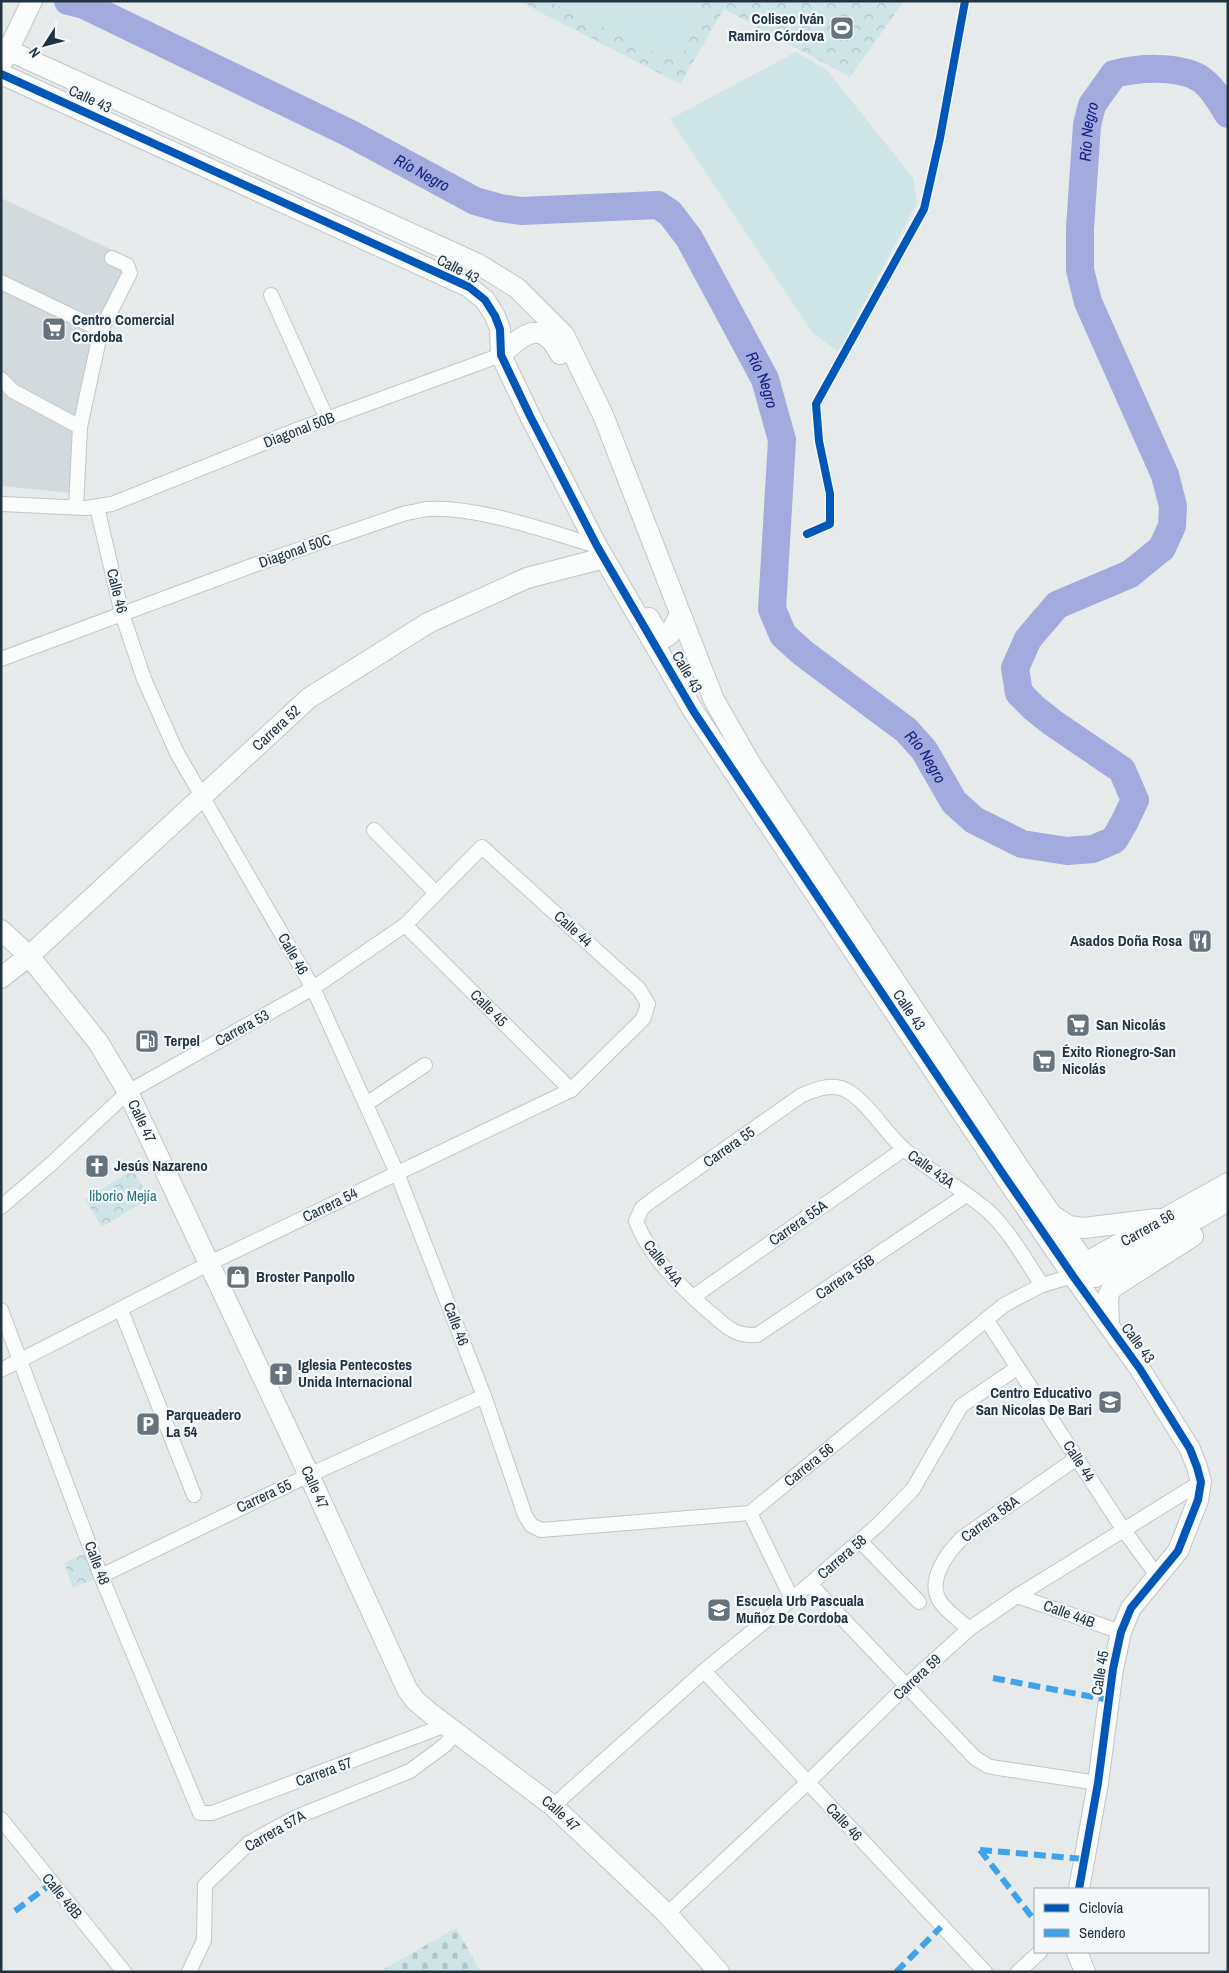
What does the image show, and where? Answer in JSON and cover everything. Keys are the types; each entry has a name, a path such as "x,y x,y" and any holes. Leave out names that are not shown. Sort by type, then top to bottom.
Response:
{"street":[{"path":"4,54 31,2"},
{"name":"Calle 43","path":"4,54 478,264 517,288 564,335 602,415 714,700 750,763 1051,1213 1085,1272 1109,1326 1177,1426 1190,1449 1201,1482"},
{"name":"Calle 43","path":"1,74 469,287 485,300 495,316 500,329 501,355 601,552 694,712 1085,1272"},
{"path":"76,507 80,427 101,330 130,274 127,265 112,258"},
{"path":"2,283 101,330"},
{"path":"271,294 327,419"},
{"path":"501,355 525,334 535,331 544,334 556,345 618,474 632,488"},
{"name":"Diagonal 50B","path":"97,507 112,504 327,419 501,355"},
{"path":"1,379 13,391 80,427"},
{"path":"1,504 97,507"},
{"name":"Calle 46","path":"97,507 122,614 144,679 177,753 313,988 397,1173 484,1396 518,1496 531,1525 541,1530 750,1513"},
{"name":"Diagonal 50C","path":"1,659 254,565 388,519 429,509 456,510 487,515 601,552"},
{"name":"Carrera 52","path":"1,978 29,956 308,698 428,623 527,578 601,552"},
{"path":"618,581 629,588 661,636 666,637 670,634 680,614"},
{"path":"374,830 436,893"},
{"name":"Carrera 53","path":"1,1207 50,1165 128,1092 313,988 405,925 482,847"},
{"name":"Calle 44","path":"482,847 639,989 648,1004 643,1019"},
{"name":"Calle 45","path":"405,925 571,1090"},
{"name":"Calle 47","path":"1,930 29,956 98,1042 128,1092 309,1475 377,1621 403,1682 415,1700 445,1730 553,1806 667,1914 719,1972"},
{"name":"Carrera 54","path":"1,1370 209,1264 571,1090 643,1019"},
{"path":"366,1104 425,1065"},
{"name":"Calle 43A","path":"802,1095 819,1088 832,1086 845,1090 856,1097 904,1149 983,1206 998,1221 1042,1285"},
{"name":"Carrera 55","path":"655,1198 802,1095"},
{"name":"Carrera 55A","path":"693,1297 904,1149"},
{"name":"Carrera 56","path":"1085,1272 1169,1217 1228,1183"},
{"name":"Carrera 55B","path":"720,1321 734,1332 744,1335 757,1334 966,1195"},
{"name":"Calle 44A","path":"655,1198 642,1208 636,1222 640,1234 677,1283 720,1321"},
{"name":"Carrera 56","path":"750,1513 1004,1305 1042,1285 1085,1272 1228,1201"},
{"path":"1051,1213 1068,1226 1084,1228 1169,1217"},
{"path":"1109,1326 1108,1296 1112,1288 1178,1245 1228,1216"},
{"name":"Calle 48","path":"1,1310 101,1576 200,1813"},
{"path":"121,1310 194,1495"},
{"name":"Calle 44","path":"986,1318 1017,1368 1158,1577"},
{"name":"Carrera 58","path":"553,1806 704,1671 792,1600 860,1541 913,1489 961,1406 1017,1368"},
{"name":"Carrera 55","path":"101,1576 309,1475 484,1396"},
{"name":"Carrera 58A","path":"970,1629 940,1602 936,1591 937,1574 951,1550 962,1538 1077,1458"},
{"name":"Calle 45","path":"1079,1888 1098,1783 1113,1669 1120,1632 1132,1608 1178,1550 1196,1508 1201,1482"},
{"name":"Carrera 59","path":"667,1914 807,1783 906,1686 970,1629 1018,1596 1201,1482"},
{"path":"750,1513 792,1600"},
{"path":"860,1541 919,1602"},
{"path":"810,1584 975,1758 988,1766 1098,1783"},
{"name":"Calle 44B","path":"1018,1596 1120,1632"},
{"name":"Calle 46","path":"704,1671 985,1972"},
{"path":"435,1752 438,1741 445,1730"},
{"name":"Carrera 57A","path":"189,1972 204,1940 205,1885 249,1843 294,1818 410,1771 445,1745 445,1730"},
{"name":"Carrera 57","path":"200,1813 212,1813 445,1730"},
{"name":"Calle 48B","path":"1,1819 124,1972"},
{"path":"1018,1972 1039,1953"},
{"path":"1078,1953 1085,1972"}],"shaded area":[{"name":"Centro Comercial Cordoba","path":"1,198 129,258 76,434 71,493 1,486"}],"green space":[{"path":"519,1 904,1 850,77 724,9 680,84"},
{"path":"549,1 700,1 700,19 678,63"},
{"path":"796,52 827,70 913,178 917,203 838,352 812,332 670,119"},
{"name":"liborio Mejía","path":"133,1170 150,1198 102,1227 85,1199"},
{"path":"86,1553 94,1579 73,1588 64,1563"},
{"path":"456,1928 481,1972 379,1972"}],"waterway":[{"name":"Río Negro","path":"68,1 84,5 351,134 475,201 500,208 521,211 658,205 670,213 689,238 765,379 782,440 772,609 783,635 803,653 906,730 924,750 954,802 974,820 1022,844 1067,851 1093,849 1114,840 1135,800 1122,770 1053,723 1019,693 1015,668 1028,639 1057,605 1130,574 1162,548 1172,526 1173,506 1165,475 1088,302 1080,270 1080,228 1087,125 1092,105 1114,74 1145,69 1169,69 1199,78 1212,89 1228,114"}],"marked path":[{"path":"993,1678 1109,1700"},
{"path":"980,1850 1085,1859"},
{"path":"980,1850 1034,1920"},
{"path":"15,1911 52,1883"},
{"path":"896,1972 941,1927"}],"cycle path":[{"path":"807,534 830,524 830,494 819,441 816,404 924,209 940,138 965,1"},
{"path":"1,74 469,287 485,300 495,316 500,329 501,355 530,416 597,546 694,712 1003,1174 1140,1369 1190,1449 1201,1482 1198,1500 1178,1551 1131,1608 1121,1632 1113,1669 1098,1783 1079,1888"}],"place":[{"name":"Coliseo Iván Ramiro Córdova","path":"842,28"},
{"name":"Centro Comercial Cordoba","path":"54,329"},
{"name":"Asados Doña Rosa","path":"1200,941"},
{"name":"San Nicolás","path":"1078,1025"},
{"name":"Terpel","path":"147,1041"},
{"name":"Éxito Rionegro-San Nicolás","path":"1044,1061"},
{"name":"Jesús Nazareno","path":"97,1166"},
{"name":"Broster Panpollo","path":"238,1277"},
{"name":"Iglesia Pentecostes Unida Internacional","path":"281,1374"},
{"name":"Centro Educativo San Nicolas De Bari","path":"1110,1402"},
{"name":"Parqueadero La 54","path":"148,1424"},
{"name":"Escuela Urb Pascuala Muñoz De Cordoba","path":"719,1610"}]}
